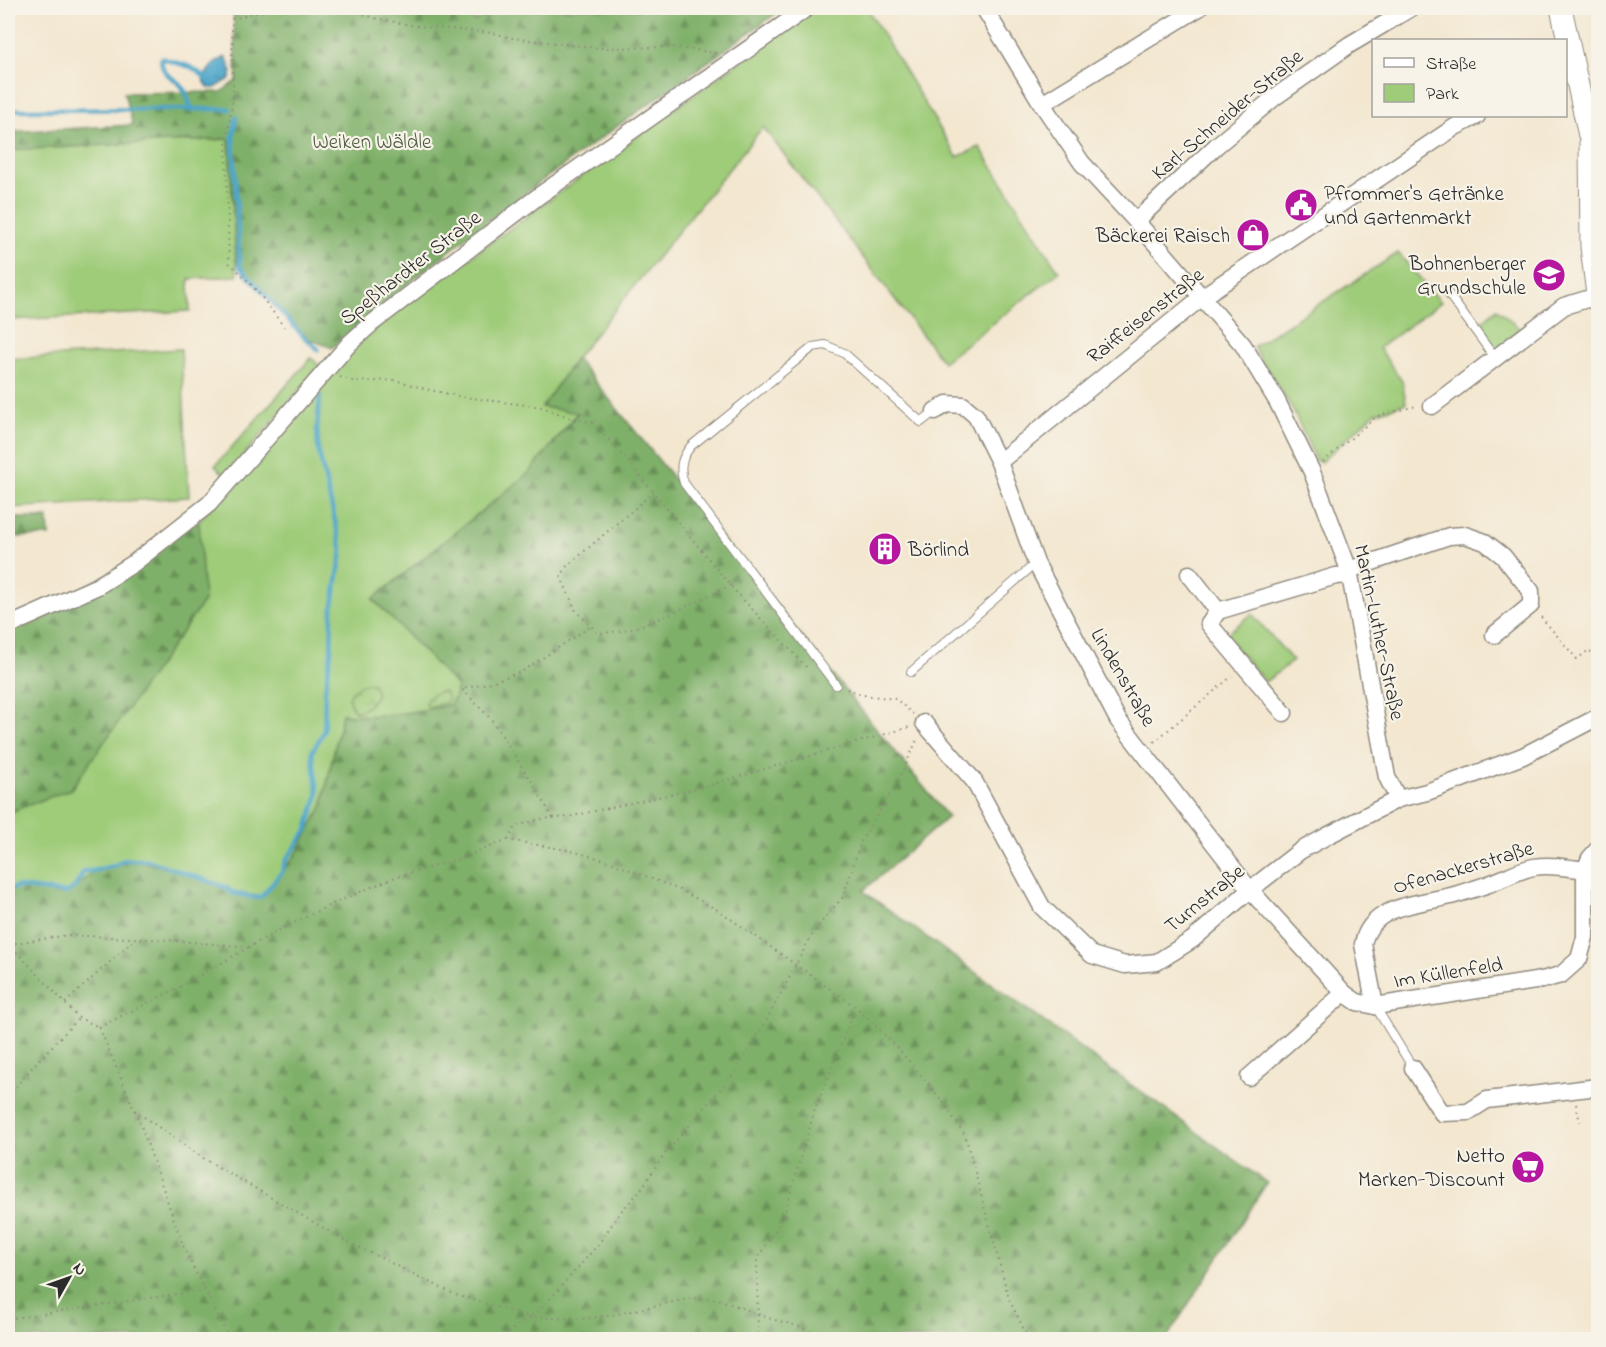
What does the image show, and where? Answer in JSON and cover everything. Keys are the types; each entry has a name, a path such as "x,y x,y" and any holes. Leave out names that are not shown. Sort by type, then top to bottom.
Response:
{"street":[{"name":"Speßhardter Straße","path":"8,626 98,586 134,563 193,517 225,487 324,372 371,324 540,195 807,8"},
{"name":"Martin-Luther-Straße","path":"984,8 1042,104 1082,163 1136,221 1243,345 1276,401 1312,472 1349,573 1387,777 1398,799"},
{"path":"1042,104 1199,8"},
{"name":"Karl-Schneider-Straße","path":"1136,221 1216,146 1275,97 1349,45 1411,8"},
{"path":"1561,8 1566,39"},
{"path":"1432,406 1564,306 1598,299 1591,247 1594,140 1571,82 1567,42"},
{"name":"Raiffeisenstraße","path":"999,462 1202,297 1455,127 1475,117"},
{"name":"Lindenstraße","path":"935,411 947,404 963,405 976,416 999,462 1036,563 1118,720 1250,890"},
{"path":"1284,713 1209,624 1218,611 1349,573 1449,536 1465,535 1485,542 1503,556 1531,591 1531,605 1494,635"},
{"path":"1189,574 1218,611"},
{"name":"Turnstraße","path":"924,723 974,781 1042,908 1092,955 1125,965 1157,962 1192,939 1300,851 1398,799 1427,792 1523,756 1599,717"},
{"path":"1585,870 1590,858 1599,849"},
{"name":"Ofenackerstraße","path":"1376,1006 1363,944 1365,935 1380,917 1411,903 1450,896 1534,867 1557,866 1585,870"},
{"name":"Im Küllenfeld","path":"1250,890 1344,993 1357,1002 1376,1006 1561,975 1579,959 1585,937 1585,870"},
{"path":"1249,1077 1344,993"},
{"path":"1413,1068 1442,1113 1468,1112 1487,1100 1599,1087"}],"lane":[{"path":"1447,292 1495,358"},
{"path":"836,685 684,483 680,471 683,456 691,446 813,346 825,345 844,353 921,422 935,411"},
{"path":"911,672 1036,563"},
{"path":"1376,1006 1413,1068"}],"path":[{"path":"274,8 232,19 233,97 226,144 229,263 248,281 284,327"},
{"path":"347,8 374,18 416,26 493,33 512,38 600,48 673,47 737,57"},
{"path":"324,372 355,382 395,380 463,397 542,407 571,418 592,422 731,585 814,676 864,695 896,699 924,723"},
{"path":"1312,472 1377,416 1424,404 1432,406"},
{"path":"654,492 567,566 561,577 576,611 598,633 636,628 731,585"},
{"path":"1531,605 1577,659 1589,650 1599,659"},
{"path":"553,819 532,782 490,719 462,689 521,672 591,626"},
{"path":"1142,752 1244,667"},
{"path":"508,840 516,826 704,787 924,723"},
{"path":"498,1340 543,1306 597,1246 622,1210 639,1192 664,1155 735,1072 770,1016 795,965 825,917 843,897 861,841 899,778 924,723"},
{"path":"99,1027 168,993 330,905 395,877 453,861 508,840 568,850 605,860 680,890 718,910 856,1007 897,1047 939,1097 965,1135 1009,1299 1029,1340"},
{"path":"8,943 69,935 250,947"},
{"path":"65,1004 136,938"},
{"path":"8,943 79,1018 99,1027 134,1110 186,1251 230,1340"},
{"path":"758,1340 757,1259 783,1218 815,1109 856,1007"},
{"path":"8,1096 79,1018"},
{"path":"134,1110 203,1158 344,1240 456,1295 529,1317 580,1319 612,1315 691,1298 718,1299 798,1326 827,1340"},
{"path":"8,1319 205,1290"},
{"path":"529,1317 552,1340"}],"green space":[{"name":"Weiken Wäldle","path":"233,8 469,8 474,21 506,8 784,8 497,214 441,257 332,348 304,337 236,262 229,139 8,150 8,132 133,125 124,93 221,92 237,80"},
{"path":"814,8 867,8 957,157 980,147 1059,272 943,362 763,127 576,358 542,407 578,412 530,472 373,599 457,686 455,697 450,705 410,712 369,716 342,714 322,807 295,856 262,897 238,893 176,870 134,859 97,871 66,893 8,887 8,813 71,789 199,521 338,362 388,317"},
{"path":"229,139 237,276 189,279 190,311 8,320 8,150"},
{"path":"1398,253 1441,302 1379,348 1402,381 1406,403 1375,413 1321,462 1316,461 1292,408 1253,347"},
{"path":"1497,309 1520,329 1497,350 1478,325"},
{"path":"181,349 189,497 8,508 8,359"},
{"path":"311,358 320,366 226,476 215,466"},
{"path":"576,358 948,817 863,891 1267,1183 1166,1339 8,1339 8,887 66,893 97,871 134,859 176,870 238,893 262,897 295,856 322,807 342,714 369,716 410,712 450,705 455,697 457,686 373,599 530,472 578,413 542,407"},
{"path":"8,518 48,518 49,536 8,537"},
{"path":"199,521 204,601 71,789 8,813 8,632"},
{"path":"1252,614 1293,661 1265,682 1225,635"},
{"path":"366,683 373,684 377,694 368,706 356,712 349,702 350,694"},
{"path":"444,691 449,699 446,703 428,707 425,703 428,698"}],"water":[{"path":"226,57 232,72 230,79 215,88 209,88 203,80 205,76 215,63"}],"waterway":[{"path":"192,110 183,88 166,73 161,58 191,67 205,77"},
{"path":"8,110 230,109"},
{"path":"236,117 233,137 240,267 304,337 318,349"},
{"path":"8,889 18,887 66,893 75,887 84,871 116,865 124,860 148,860 228,888 230,892 256,898 262,896 282,872 285,862 307,830 318,794 312,752 324,731 332,611 342,551 318,449 320,396"}],"place":[{"name":"Pfrommer's Getränke und Gartenmarkt","path":"1301,205"},
{"name":"Bäckerei Raisch","path":"1253,235"},
{"name":"Bohnenberger Grundschule","path":"1549,275"},
{"name":"Börlind","path":"885,549"},
{"name":"Netto Marken-Discount","path":"1528,1167"}]}
